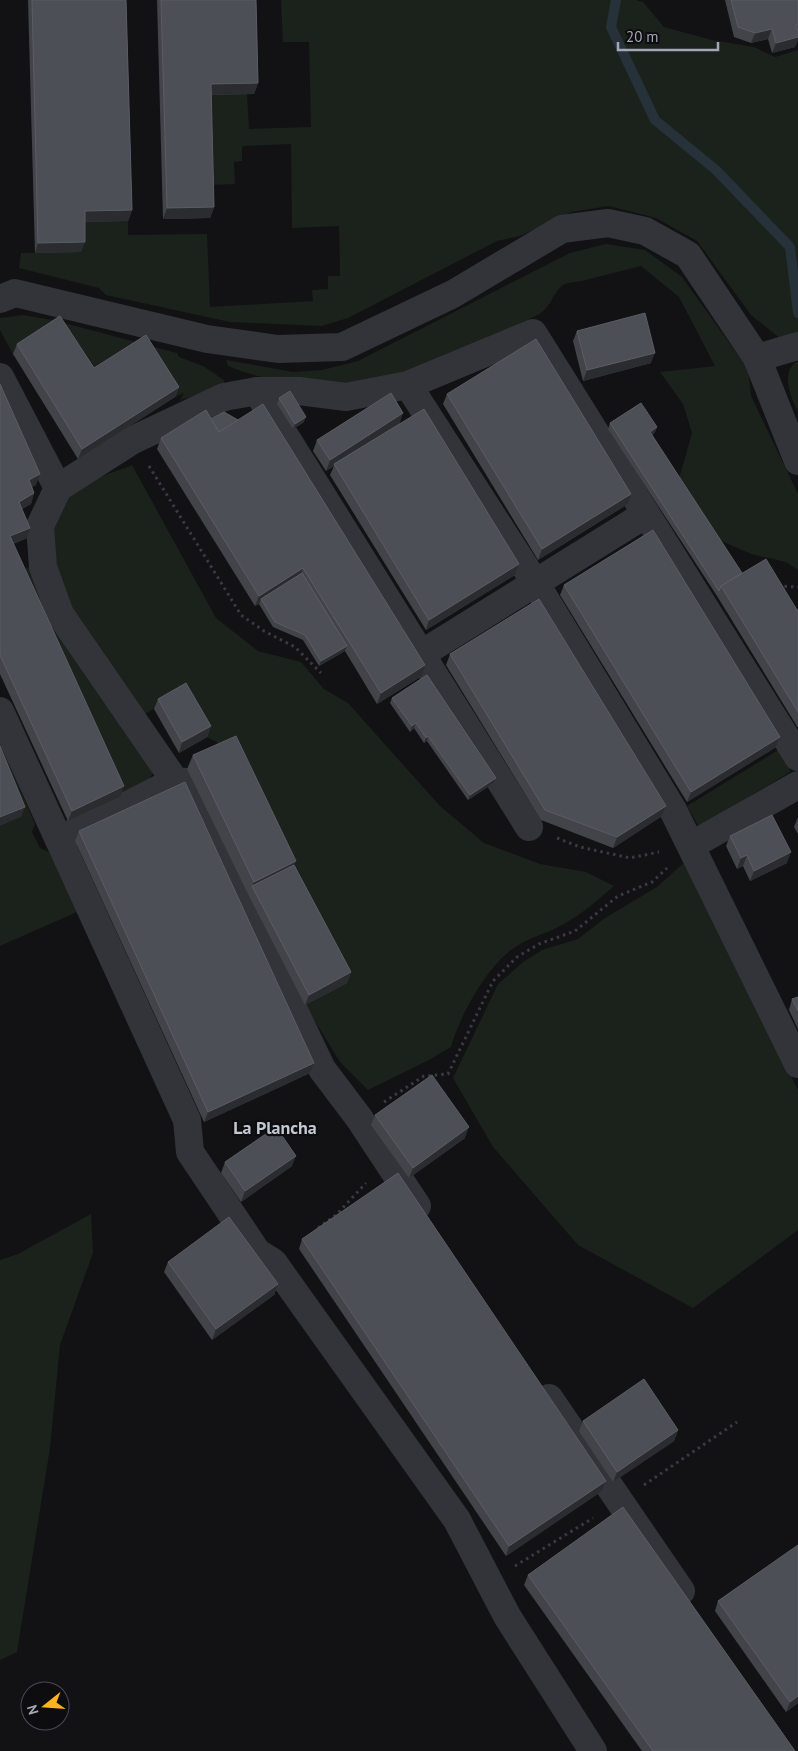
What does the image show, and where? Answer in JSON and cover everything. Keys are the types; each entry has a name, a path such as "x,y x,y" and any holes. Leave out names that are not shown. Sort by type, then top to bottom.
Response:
{"street":[{"path":"0,299 16,293 207,339 278,349 342,347 452,294 562,229 608,223 644,231 688,255 757,358 798,461"},
{"path":"175,781 60,614 43,567 40,526 58,488 133,440 224,397 257,391 299,391 346,397 408,385 533,333 798,757"},
{"path":"757,358 791,348"},
{"path":"0,377 58,488"},
{"path":"408,385 536,584 674,810 798,1064"},
{"path":"257,391 423,653 529,827"},
{"path":"423,653 646,514"},
{"path":"0,711 187,1120 190,1152 257,1252 273,1262 457,1520 507,1616 593,1751"},
{"path":"59,840 175,781 185,782 322,1069 359,1118 431,1226"},
{"path":"692,845 798,785"},
{"path":"537,1380 697,1614"}],"path":[{"path":"133,440 241,615 264,631 296,647 321,673"},
{"path":"777,586 798,587"},
{"path":"529,827 580,848 630,858 692,845"},
{"path":"359,1118 424,1076 448,1074 493,980 517,957 539,944 575,931 618,896 652,882 692,845"},
{"path":"312,1233 336,1215 386,1161"}],"shaded area":[{"path":"281,0 636,0 643,2 664,27 712,40 754,47 775,57 798,50 798,334 781,339 751,315 697,241 656,218 609,206 571,212 520,236 497,241 348,318 322,326 230,322 106,295 99,288 19,268 21,253 81,252 81,222 128,221 128,235 207,234 210,307 313,301 312,290 328,289 328,276 340,276 339,226 292,228 291,144 242,146 242,161 234,162 235,184 209,185 207,95 247,94 249,129 311,127 309,42 283,42"},
{"path":"606,244 645,250 682,277 748,369 751,396 798,494 798,570 786,562 751,554 717,539 679,479 692,433 683,404 660,372 715,366 679,297 641,266 565,284 557,291 542,312 482,343 448,358 412,370 375,379 338,383 300,383 264,377 228,366 226,360 293,372 322,370 358,361 570,253"},
{"path":"23,315 53,320 177,353 179,357 203,366 224,380 224,387 180,400 184,393 175,397 90,379 13,354 0,330 0,318"},
{"path":"798,361 798,412 792,400 788,378 792,365"},
{"path":"132,465 216,618 258,651 301,662 324,689 348,703 440,806 484,843 540,864 586,872 614,886 569,921 520,944 504,956 494,966 476,993 461,1021 451,1047 368,1090 340,1062 305,1005 347,982 318,928 231,750 207,737 182,693 141,716 84,637 66,605 53,573 49,543 55,514 81,486"},
{"path":"35,565 153,771 149,782 120,797 17,572"},
{"path":"0,744 35,824 32,832 40,848 49,852 77,912 0,946 0,826 21,817 0,766"},
{"path":"780,749 790,764 790,772 699,827 687,806"},
{"path":"688,859 798,1090 798,1230 693,1308 578,1245 493,1147 453,1078 498,984 523,962 542,950 578,939 605,918 657,887"},
{"path":"91,1214 93,1253 60,1345 50,1448 17,1652 0,1660 0,1260 18,1254"}],"building":[{"path":"32,0 126,0 132,210 85,211 85,242 38,243"},
{"path":"161,0 256,0 258,83 211,84 214,207 167,208"},
{"path":"731,0 798,0 798,25 796,25 798,37 776,43 772,29 755,33 738,27"},
{"path":"645,313 655,353 587,370 577,331"},
{"path":"60,316 94,368 146,335 179,387 82,449 17,344"},
{"path":"536,339 631,494 542,549 447,394"},
{"path":"0,384 40,474 29,480 34,493 19,502 30,528 10,536 124,786 72,811 0,655"},
{"path":"290,391 306,417 295,424 279,398"},
{"path":"391,393 403,413 330,460 317,440"},
{"path":"641,403 657,427 650,432 742,573 721,586 719,591 610,423"},
{"path":"263,404 425,665 381,693 303,568 259,596 161,438 206,410 219,432"},
{"path":"424,409 519,564 429,620 334,464"},
{"path":"224,412 238,420 219,432 211,419"},
{"path":"653,530 780,737 691,792 564,585"},
{"path":"766,559 798,610 798,712 721,586"},
{"path":"302,573 347,646 321,661 305,635 275,622 261,599"},
{"path":"539,599 666,806 617,837 545,810 450,654"},
{"path":"427,675 496,778 470,795 428,736 426,738 416,723 412,726 392,698"},
{"path":"186,683 211,726 182,742 158,699"},
{"path":"236,736 296,861 254,882 193,755"},
{"path":"0,746 25,807 0,817"},
{"path":"185,782 314,1063 208,1112 79,831"},
{"path":"772,815 791,852 754,871 747,855 741,858 730,836"},
{"path":"294,865 351,972 309,995 252,886"},
{"path":"798,997 798,1011 792,999"},
{"path":"432,1075 469,1127 413,1168 375,1115"},
{"path":"276,1127 296,1156 245,1191 225,1162"},
{"path":"398,1173 606,1481 509,1546 302,1239"},
{"path":"229,1217 278,1284 216,1329 168,1262"},
{"path":"644,1379 678,1430 617,1472 583,1421"},
{"path":"623,1507 795,1751 653,1751 528,1575"},
{"path":"798,1545 798,1696 790,1702 718,1601"}],"waterway":[{"path":"616,0 611,27 655,120 716,170 790,247 798,313"}],"district":[{"name":"La Plancha","path":"275,1128"}]}
